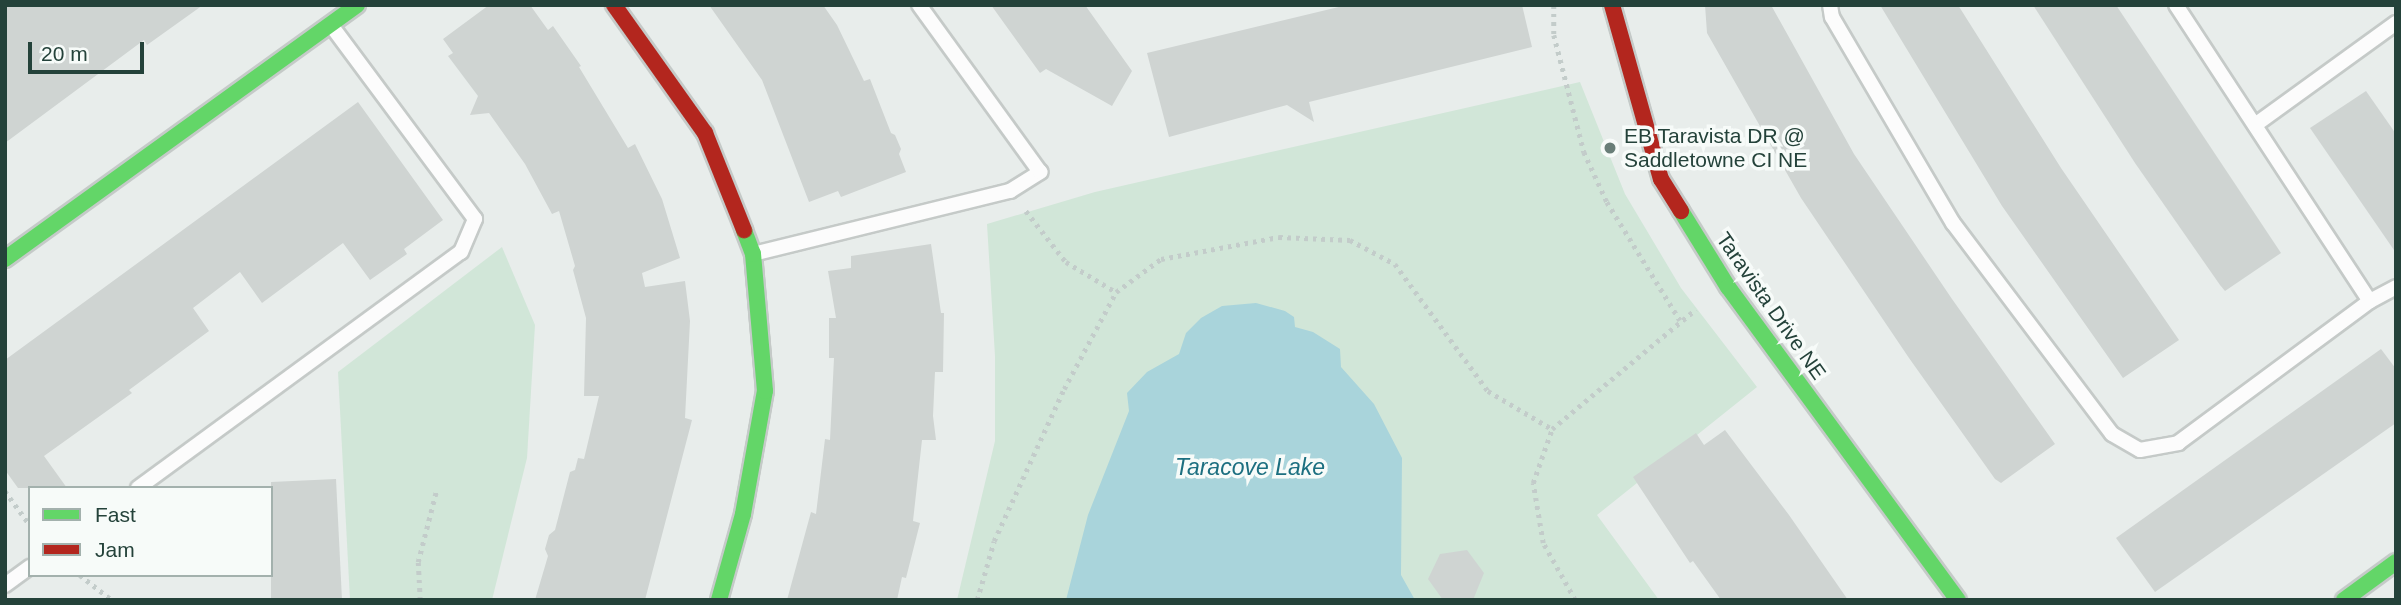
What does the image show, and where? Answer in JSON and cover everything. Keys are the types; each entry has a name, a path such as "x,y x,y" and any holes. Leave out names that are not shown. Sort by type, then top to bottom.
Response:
{"street":[{"path":"5,259 357,5"},
{"path":"614,5 705,133 753,254 765,391 743,514 719,600"},
{"name":"Taravista Drive NE","path":"1612,5 1614,21 1661,179 1728,287 1958,600"},
{"path":"2344,600 2396,562"}],"lane":[{"path":"753,254 1010,191 1040,173 919,5"},
{"path":"1830,5 1832,17 1953,223 2112,434 2140,450 2178,443 2370,301 2396,287"},
{"path":"2176,5 2370,301"},
{"path":"2255,125 2396,23"},
{"path":"141,486 461,252 475,219 330,24"},
{"path":"5,585 28,568"}],"path":[{"path":"1554,5 1554,35 1584,152 1607,202 1680,320"},
{"path":"1010,191 1066,261 1116,292"},
{"path":"977,600 1000,528 1064,389 1116,292 1161,259 1279,237 1350,240 1395,264 1488,391 1552,429"},
{"path":"1575,600 1543,543 1533,483 1552,429 1680,320 1728,287"},
{"path":"5,491 28,522"},
{"path":"420,600 418,562 436,492"},
{"path":"83,577 112,600"}],"green space":[{"path":"1580,82 1625,194 1681,288 1757,387 1597,515 1659,600 957,600 995,441 995,356 987,224 1095,192"},
{"path":"502,247 535,325 527,458 492,600 350,600 338,372"}],"water":[{"name":"Taracove Lake","path":"1256,303 1285,311 1294,317 1295,327 1313,332 1340,349 1341,367 1374,404 1402,458 1401,575 1415,600 1066,600 1088,515 1129,411 1127,393 1147,372 1179,354 1186,333 1201,318 1222,306"}],"building":[{"path":"5,5 203,5 147,45 144,40 5,143"},
{"path":"489,5 530,5 548,30 553,26 581,66 579,67 628,148 635,144 662,199 680,258 642,273 645,287 685,281 690,321 685,418 692,420 645,600 535,600 548,556 545,549 549,535 555,530 570,472 575,470 578,458 584,459 599,396 584,396 586,318 559,211 552,214 525,164 489,113 470,115 478,96 448,56 453,53 443,39"},
{"path":"709,5 823,5 837,25 864,81 870,79 891,133 895,135 901,149 899,154 906,172 841,197 838,191 809,202 762,80"},
{"path":"991,5 1085,5 1132,71 1112,106 1046,69 1040,73"},
{"path":"1347,5 1522,5 1532,47 1309,102 1314,122 1287,105 1169,137 1147,53"},
{"path":"1705,5 1771,5 1854,154 2055,444 2001,483 1995,479 1909,358 1801,198 1707,33"},
{"path":"1880,5 1958,5 2061,168 2179,340 2123,378 2002,206"},
{"path":"2033,5 2116,5 2281,253 2225,291 2135,163"},
{"path":"2366,91 2396,134 2396,253 2310,128"},
{"path":"358,102 443,220 404,249 407,254 370,280 343,243 262,303 240,272 193,308 209,331 129,390 132,393 44,456 66,486 18,488 5,470 5,360"},
{"path":"931,244 941,313 944,313 943,372 935,372 933,416 936,440 922,440 913,521 920,523 906,578 902,577 897,600 787,600 811,512 816,514 825,439 830,440 834,358 829,358 829,318 836,318 828,271 851,268 851,256"},
{"path":"2381,349 2396,369 2396,423 2155,592 2116,538"},
{"path":"1725,430 1848,600 1721,600 1693,561 1690,563 1633,477 1696,433 1704,445"},
{"path":"336,479 342,600 271,600 271,482"},
{"path":"1467,550 1484,573 1473,600 1443,600 1428,579 1440,554"}],"traffic: fast":[{"path":"5,259 357,5"},
{"path":"1681,211 1728,287 1958,600"},
{"path":"719,600 743,514 765,391 753,254 744,230"},
{"path":"2344,600 2396,562"}],"traffic: jam":[{"path":"614,5 705,133 744,230"},
{"path":"1612,5 1661,179 1681,211"}],"place":[{"name":"EB Taravista DR @ Saddletowne CI NE","path":"1610,148"}]}
